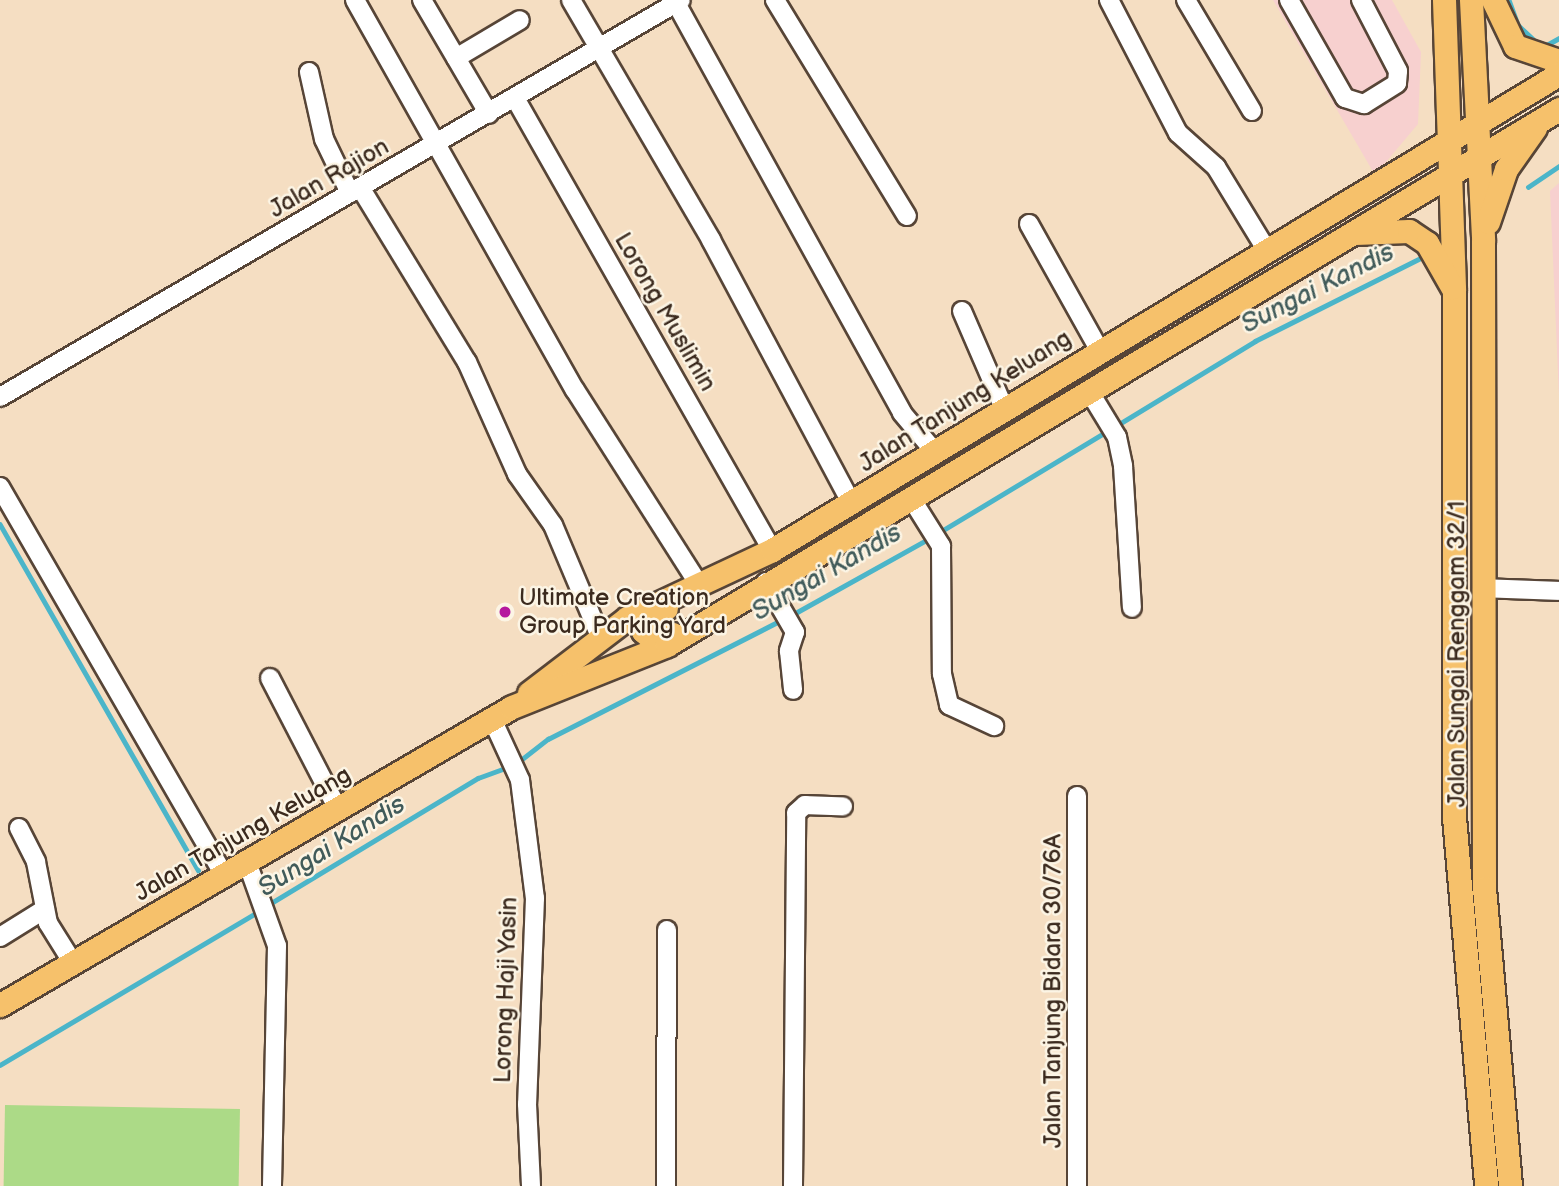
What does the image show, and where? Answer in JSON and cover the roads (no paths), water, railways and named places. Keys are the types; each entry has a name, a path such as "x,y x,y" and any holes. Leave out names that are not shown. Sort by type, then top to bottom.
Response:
{"main road":[{"name":"Jalan Sungai Renggam 32/1","path":"1444,0 1454,290 1454,817 1486,1186"},
{"name":"Jalan Sungai Renggam 32/1","path":"1471,0 1483,242 1484,888 1510,1186"},
{"path":"1493,0 1516,46 1559,61"},
{"name":"Jalan Tanjung Keluang","path":"2,1001 73,963 502,713 600,636 772,550 935,452 1098,349 1559,74"},
{"name":"Jalan Tanjung Keluang","path":"502,713 667,645 766,582 915,504 1089,391 1551,114"},
{"path":"1483,242 1506,169 1551,114"},
{"path":"1349,233 1409,231 1427,243 1454,290"},
{"path":"699,585 685,600 651,615 646,636 654,641 717,614"},
{"path":"1468,984 1493,983"}],"street":[{"path":"355,0 431,141 575,390 699,585"},
{"path":"422,0 489,114"},
{"path":"775,0 907,216"},
{"path":"1109,0 1178,133 1216,167 1266,249"},
{"path":"1186,0 1252,111"},
{"path":"1289,0 1345,98 1363,104 1397,83 1398,71 1362,0"},
{"path":"679,2 902,413 935,452"},
{"name":"Jalan Rajion","path":"0,397 355,190 431,141 489,114 594,45 679,2"},
{"path":"574,7 711,240 852,502"},
{"path":"456,58 520,20"},
{"path":"309,72 324,139 467,362 517,474 553,525 600,636"},
{"name":"Lorong Muslimin","path":"515,98 772,550"},
{"path":"1029,224 1098,349"},
{"path":"962,311 1004,408"},
{"path":"1089,391 1117,437 1132,608"},
{"path":"0,487 224,875"},
{"path":"915,504 941,546 942,674 949,705 994,726"},
{"path":"766,582 793,625 793,690"},
{"path":"1482,588 1559,591"},
{"path":"270,678 338,809"},
{"name":"Lorong Haji Yasin","path":"502,713 509,749 520,780 535,898 527,1104 531,1186"},
{"name":"Jalan Tanjung Bidara 30/76A","path":"1077,796 1077,1186"},
{"path":"793,1186 796,813 805,805 843,806"},
{"path":"19,828 37,862 45,909 73,963"},
{"path":"247,862 274,925 271,1186"},
{"path":"0,937 45,909"},
{"path":"666,1186 667,930"}],"waterway":[{"path":"1509,0 1518,25 1536,42"},
{"path":"1543,47 1559,38"},
{"name":"Sungai Kandis","path":"1528,187 1559,166"},
{"name":"Sungai Kandis","path":"1116,426 1255,341 1419,259"},
{"name":"Sungai Kandis","path":"940,532 1109,430"},
{"path":"0,524 198,870"},
{"name":"Sungai Kandis","path":"790,616 932,537"},
{"name":"Sungai Kandis","path":"517,763 548,739 782,620"},
{"name":"Sungai Kandis","path":"268,905 478,778 509,767"},
{"name":"Sungai Kandis","path":"0,1065 261,910"}],"place":[{"name":"Ultimate Creation Group Parking Yard","path":"505,612"}]}
